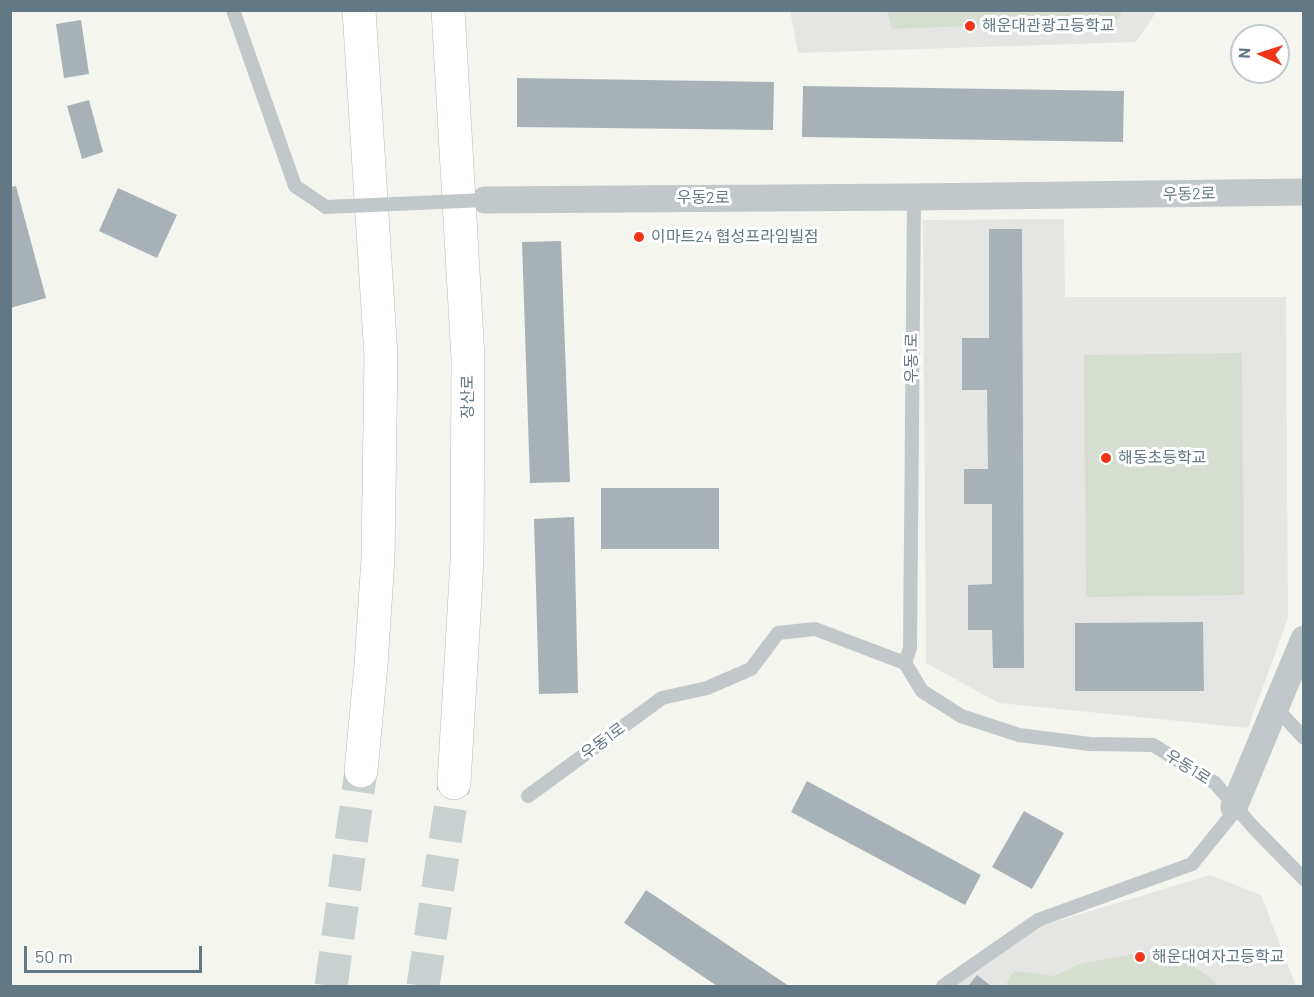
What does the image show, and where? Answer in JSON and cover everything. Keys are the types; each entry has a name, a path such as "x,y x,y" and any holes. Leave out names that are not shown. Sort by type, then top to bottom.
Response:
{"highway":[{"path":"359,10 381,356 378,558 361,771"},
{"name":"장산로","path":"448,10 468,358 467,561 454,783"}],"street":[{"name":"우동2로","path":"485,200 1304,192"},
{"path":"1234,807 1304,639"}],"lane":[{"name":"우동2로","path":"233,10 295,186 326,207 485,200"},
{"name":"우동1로","path":"905,663 910,648 914,197"},
{"name":"우동1로","path":"528,796 662,698 707,688 751,669 778,633 815,629 905,663 922,691 961,716 1019,735 1090,744 1153,746 1215,783 1234,807 1304,879"},
{"path":"1276,708 1304,738"},
{"path":"943,987 1038,920 1192,864 1230,817 1234,807"}],"shaded area":[{"path":"887,10 1123,11 1117,20 892,29"},
{"name":"해운대관광고등학교","path":"790,11 1157,11 1136,42 798,53"},
{"name":"해동초등학교","path":"1064,219 1065,297 1286,297 1288,618 1248,728 999,703 926,663 923,220"},
{"path":"1242,353 1244,595 1086,597 1084,355"},
{"name":"해운대여자고등학교","path":"1210,875 1261,895 1296,986 951,986 1038,927"},
{"path":"1135,954 1180,962 1200,971 1218,986 1005,986 1014,971 1054,976 1082,963"}],"building":[{"path":"81,20 89,74 64,78 56,24"},
{"path":"517,78 774,82 773,130 517,127"},
{"path":"803,86 1124,91 1123,142 802,137"},
{"path":"89,100 103,152 82,159 67,106"},
{"path":"16,186 46,298 10,308 10,187"},
{"path":"118,188 177,215 157,258 99,231"},
{"path":"989,229 1022,229 1024,668 993,668 992,630 968,630 968,585 992,584 992,504 964,504 964,469 988,469 987,390 962,390 962,338 989,338"},
{"path":"561,241 570,482 530,483 522,242"},
{"path":"601,488 719,488 719,549 601,549"},
{"path":"574,517 578,693 539,694 534,519"},
{"path":"1203,622 1204,691 1075,691 1075,623"},
{"path":"807,781 981,875 965,905 791,812"},
{"path":"1024,811 1064,833 1032,889 992,867"},
{"path":"646,890 789,986 717,986 624,923"},
{"path":"977,975 991,986 968,986"}],"tunnel":[{"path":"331,986 361,771"},
{"path":"423,986 454,783"}],"place":[{"name":"해운대관광고등학교","path":"970,26"},
{"name":"이마트24 협성프라임빌점","path":"639,237"},
{"name":"해동초등학교","path":"1106,458"},
{"name":"해운대여자고등학교","path":"1140,957"}]}
